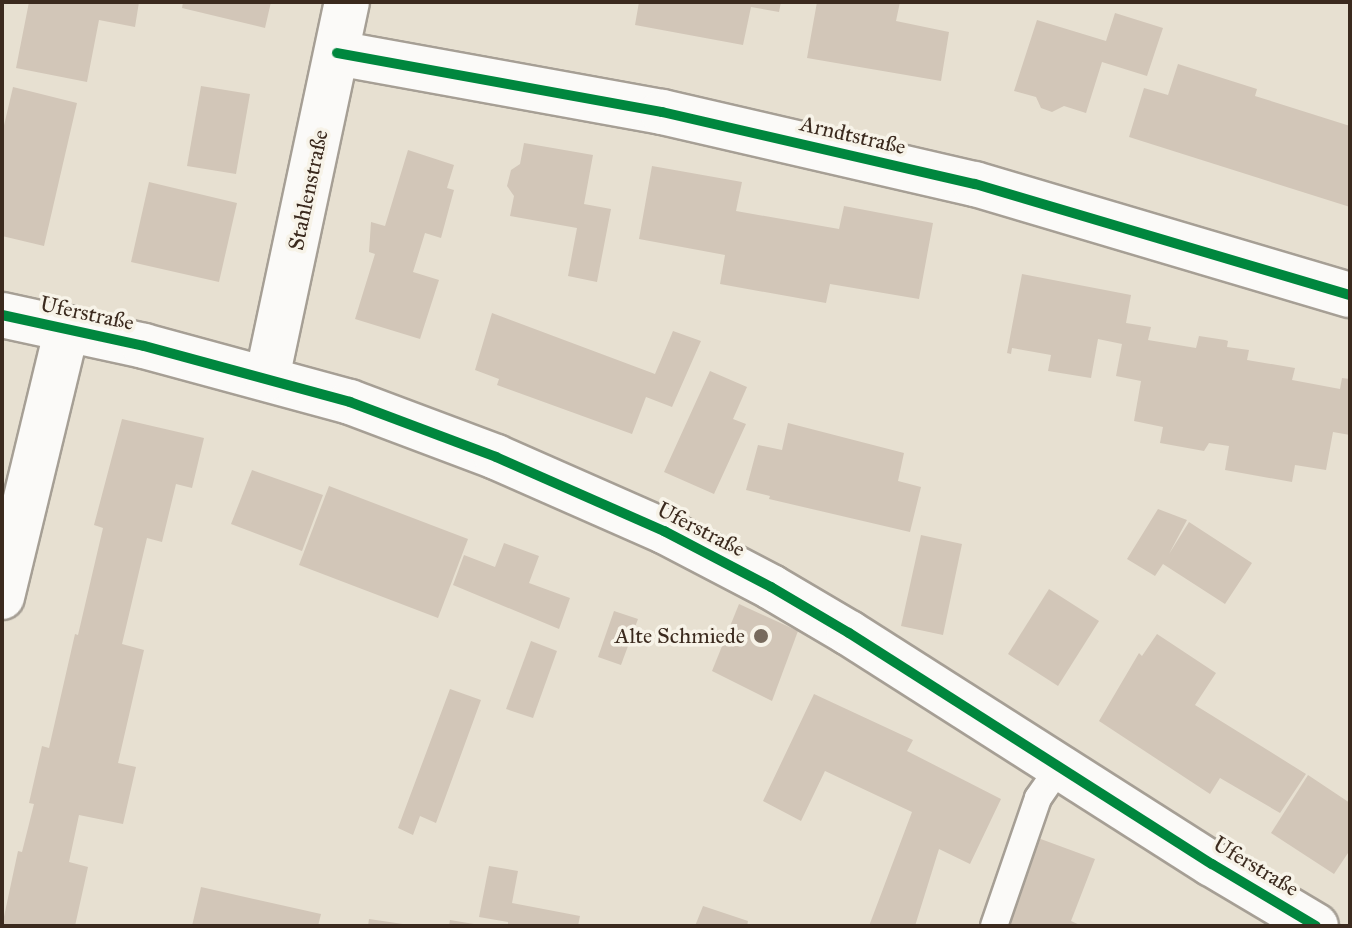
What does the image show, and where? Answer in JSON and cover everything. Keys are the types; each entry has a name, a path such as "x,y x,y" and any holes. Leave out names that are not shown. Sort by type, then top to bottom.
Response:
{"street":[{"name":"Stahlenstraße","path":"267,378 347,2"},
{"name":"Arndtstraße","path":"337,53 662,112 975,184 1350,295"},
{"name":"Uferstraße","path":"2,315 267,378 434,432 664,531 797,602 1316,926"},
{"path":"2,597 67,328"}],"lane":[{"path":"994,926 1038,798 1060,767"}],"building":[{"path":"29,2 139,2 135,27 99,20 87,82 16,68"},
{"path":"183,2 271,2 265,28 182,8"},
{"path":"639,2 781,2 779,12 751,7 743,45 635,25"},
{"path":"817,2 900,2 896,21 949,32 941,81 807,58"},
{"path":"1115,13 1163,28 1147,76 1102,62 1086,113 1064,106 1052,112 1041,108 1036,97 1014,91 1037,20 1106,41"},
{"path":"1178,64 1257,89 1255,96 1350,126 1350,207 1129,137 1144,88 1168,95"},
{"path":"201,86 250,94 236,174 187,166"},
{"path":"13,87 77,103 44,246 2,236 2,134"},
{"path":"524,143 593,155 584,204 611,209 597,282 568,276 577,228 510,216 514,196 507,186 511,170 520,164"},
{"path":"408,150 454,165 447,188 454,190 441,238 425,233 413,272 439,280 420,339 355,319 375,254 369,252 371,222 385,226"},
{"path":"652,166 742,182 736,211 839,229 844,206 933,223 919,299 830,284 826,303 720,284 725,255 639,239"},
{"path":"149,182 237,203 219,282 131,262"},
{"path":"1022,274 1131,295 1126,323 1151,327 1148,340 1196,348 1199,336 1225,340 1228,341 1227,347 1249,350 1247,360 1295,368 1292,380 1340,389 1342,378 1350,379 1350,435 1333,432 1326,470 1295,465 1292,482 1225,470 1229,446 1209,443 1204,451 1160,443 1163,427 1134,421 1141,381 1116,376 1122,344 1098,339 1091,378 1048,371 1051,355 1012,348 1011,354 1007,353"},
{"path":"492,313 655,374 673,331 701,341 672,407 646,397 632,434 497,385 499,379 475,370"},
{"path":"710,371 747,387 733,419 746,424 714,494 664,472"},
{"path":"122,419 204,438 192,488 176,484 162,542 147,538 122,644 144,650 118,763 136,767 123,824 79,815 69,862 88,867 75,926 2,926 18,851 22,852 34,804 29,803 42,746 49,748 75,634 78,635 103,528 94,525"},
{"path":"788,423 904,453 898,481 921,487 910,532 769,499 770,496 746,490 758,445 782,450"},
{"path":"252,470 323,495 302,551 231,524"},
{"path":"329,486 468,539 438,618 299,565"},
{"path":"1158,509 1187,520 1169,554 1189,522 1252,563 1225,604 1163,564 1155,576 1127,559"},
{"path":"921,535 962,544 943,635 901,626"},
{"path":"504,543 539,556 529,583 570,598 559,629 453,585 464,555 495,567"},
{"path":"1049,589 1099,621 1058,686 1008,654"},
{"path":"739,604 798,631 772,701 712,671"},
{"path":"614,611 638,619 621,665 598,657"},
{"path":"1157,634 1216,673 1195,705 1306,774 1280,813 1220,778 1210,794 1099,721 1139,653 1142,656"},
{"path":"531,641 557,651 533,718 506,709"},
{"path":"450,689 481,700 436,823 420,816 413,835 398,828"},
{"path":"814,694 913,740 907,751 1001,799 970,864 939,849 915,926 869,926 912,812 825,771 801,821 763,801"},
{"path":"1308,775 1350,803 1350,850 1334,874 1271,833"},
{"path":"1038,838 1095,859 1071,921 1082,926 1005,926"},
{"path":"489,866 518,871 512,903 580,916 578,926 508,926 508,922 479,917"},
{"path":"201,887 321,914 318,926 192,926"},
{"path":"703,906 748,921 747,926 695,926"},
{"path":"369,919 403,924 368,926"},
{"path":"450,920 474,924 449,926"}],"cycle path":[{"path":"337,53 662,112 975,184 1350,295"},
{"path":"2,315 144,346 350,402 496,457 664,531 771,587 849,633 1212,864 1316,926"}],"place":[{"name":"Alte Schmiede","path":"761,636"}]}
